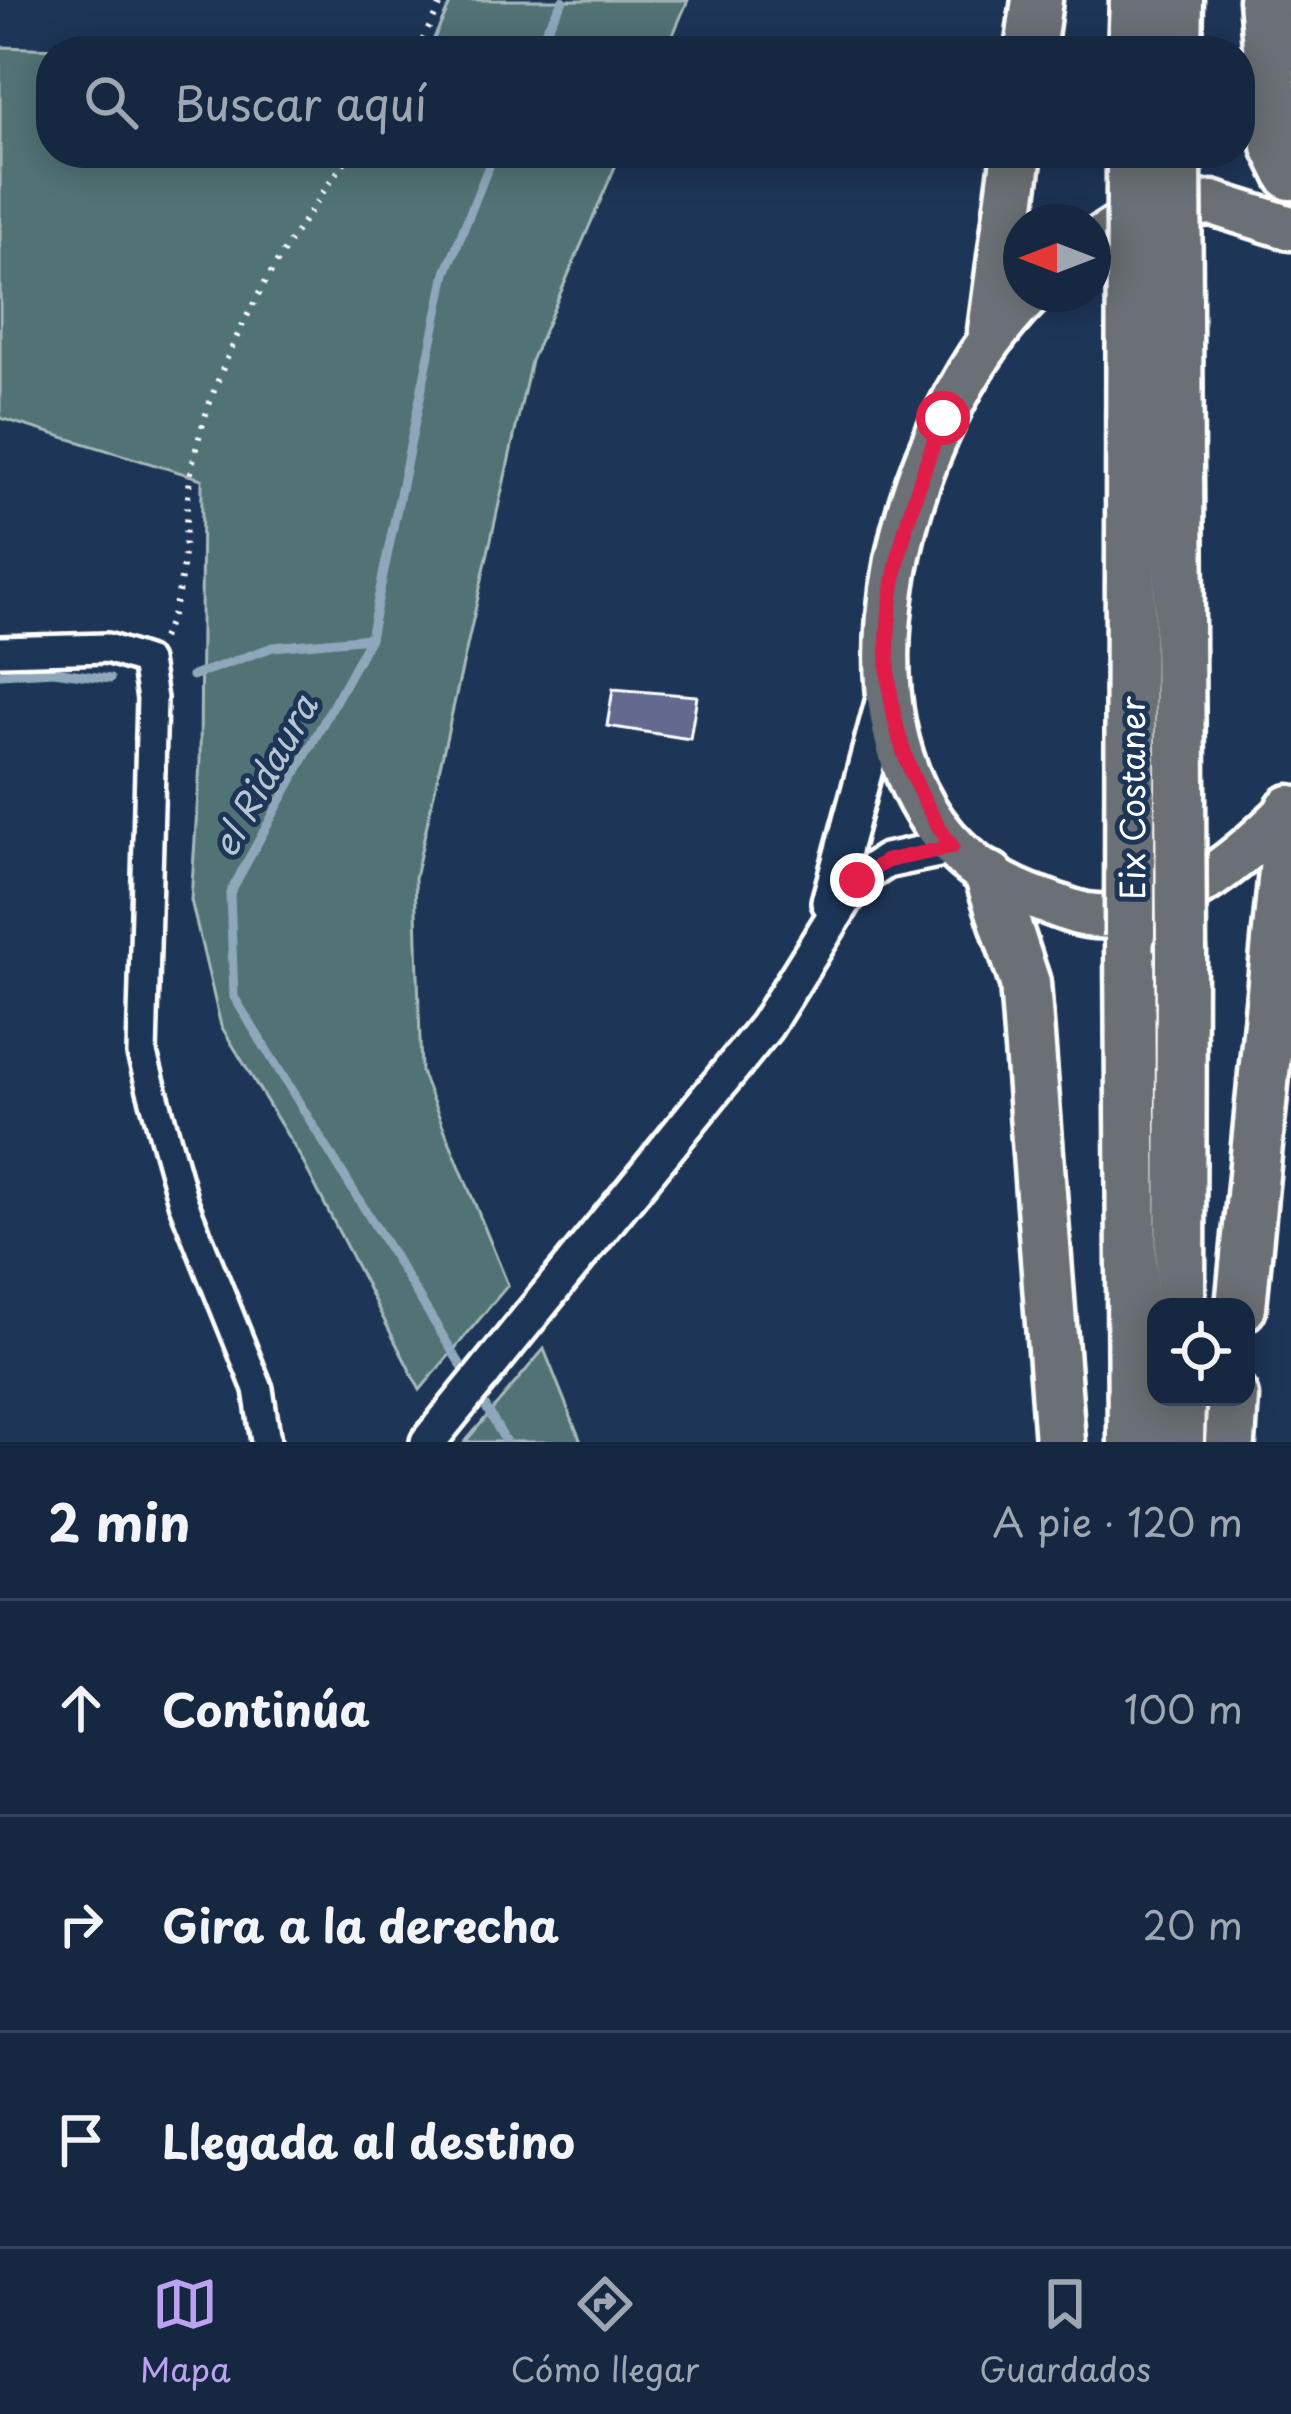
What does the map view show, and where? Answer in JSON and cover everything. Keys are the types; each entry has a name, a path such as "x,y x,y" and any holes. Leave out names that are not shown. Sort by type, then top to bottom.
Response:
{"highway":[{"path":"1032,36 1037,0"},
{"path":"1134,36 1135,0"},
{"path":"1177,36 1178,0"},
{"path":"1264,0 1277,146 1291,175"},
{"path":"992,331 1014,168"},
{"name":"Eix Costaner","path":"1132,168 1133,1442"},
{"name":"Eix Costaner","path":"1176,168 1180,1298"},
{"path":"1242,1298 1290,809"},
{"path":"991,877 1025,983 1060,1442"},
{"path":"1179,1442 1180,1406"},
{"path":"1230,1442 1232,1406"}],"main road":[{"path":"1111,231 1143,211 1212,203 1291,228"},
{"path":"1012,312 992,331 943,418 911,500 888,610 889,677 899,744 917,797 952,847 991,877 1089,916 1144,908 1186,891 1290,809"}],"street":[{"path":"0,651 106,648 146,662 152,699 142,1054 184,1202 258,1389 266,1442"},
{"path":"812,950 847,851 889,677"},
{"path":"428,1442 766,1026 857,880 886,861 952,847"}],"path":[{"path":"425,36 443,0"},
{"path":"146,662 173,616 182,589 194,456 245,315 305,214 340,168"}],"green space":[{"path":"452,0 688,0 672,36 435,36"},
{"path":"0,47 36,48 36,168 615,168 531,361 415,878 421,1072 508,1285 420,1390 301,1158 221,1026 191,900 200,763 202,479 0,418"},
{"path":"544,1349 581,1442 465,1442"}],"building":[{"path":"613,689 697,696 690,739 607,726"}],"waterway":[{"name":"el Ridaura","path":"543,36 563,0"},
{"name":"el Ridaura","path":"470,1380 234,997 230,893 370,638 446,273 488,168"},
{"path":"192,676 273,647 370,638"},
{"path":"0,674 54,671 110,679"},
{"name":"el Ridaura","path":"479,1395 506,1442"}],"route":[{"path":"857,880 886,861 952,847 917,797 899,744 889,677 888,610 894,565 911,500 943,418"}]}
